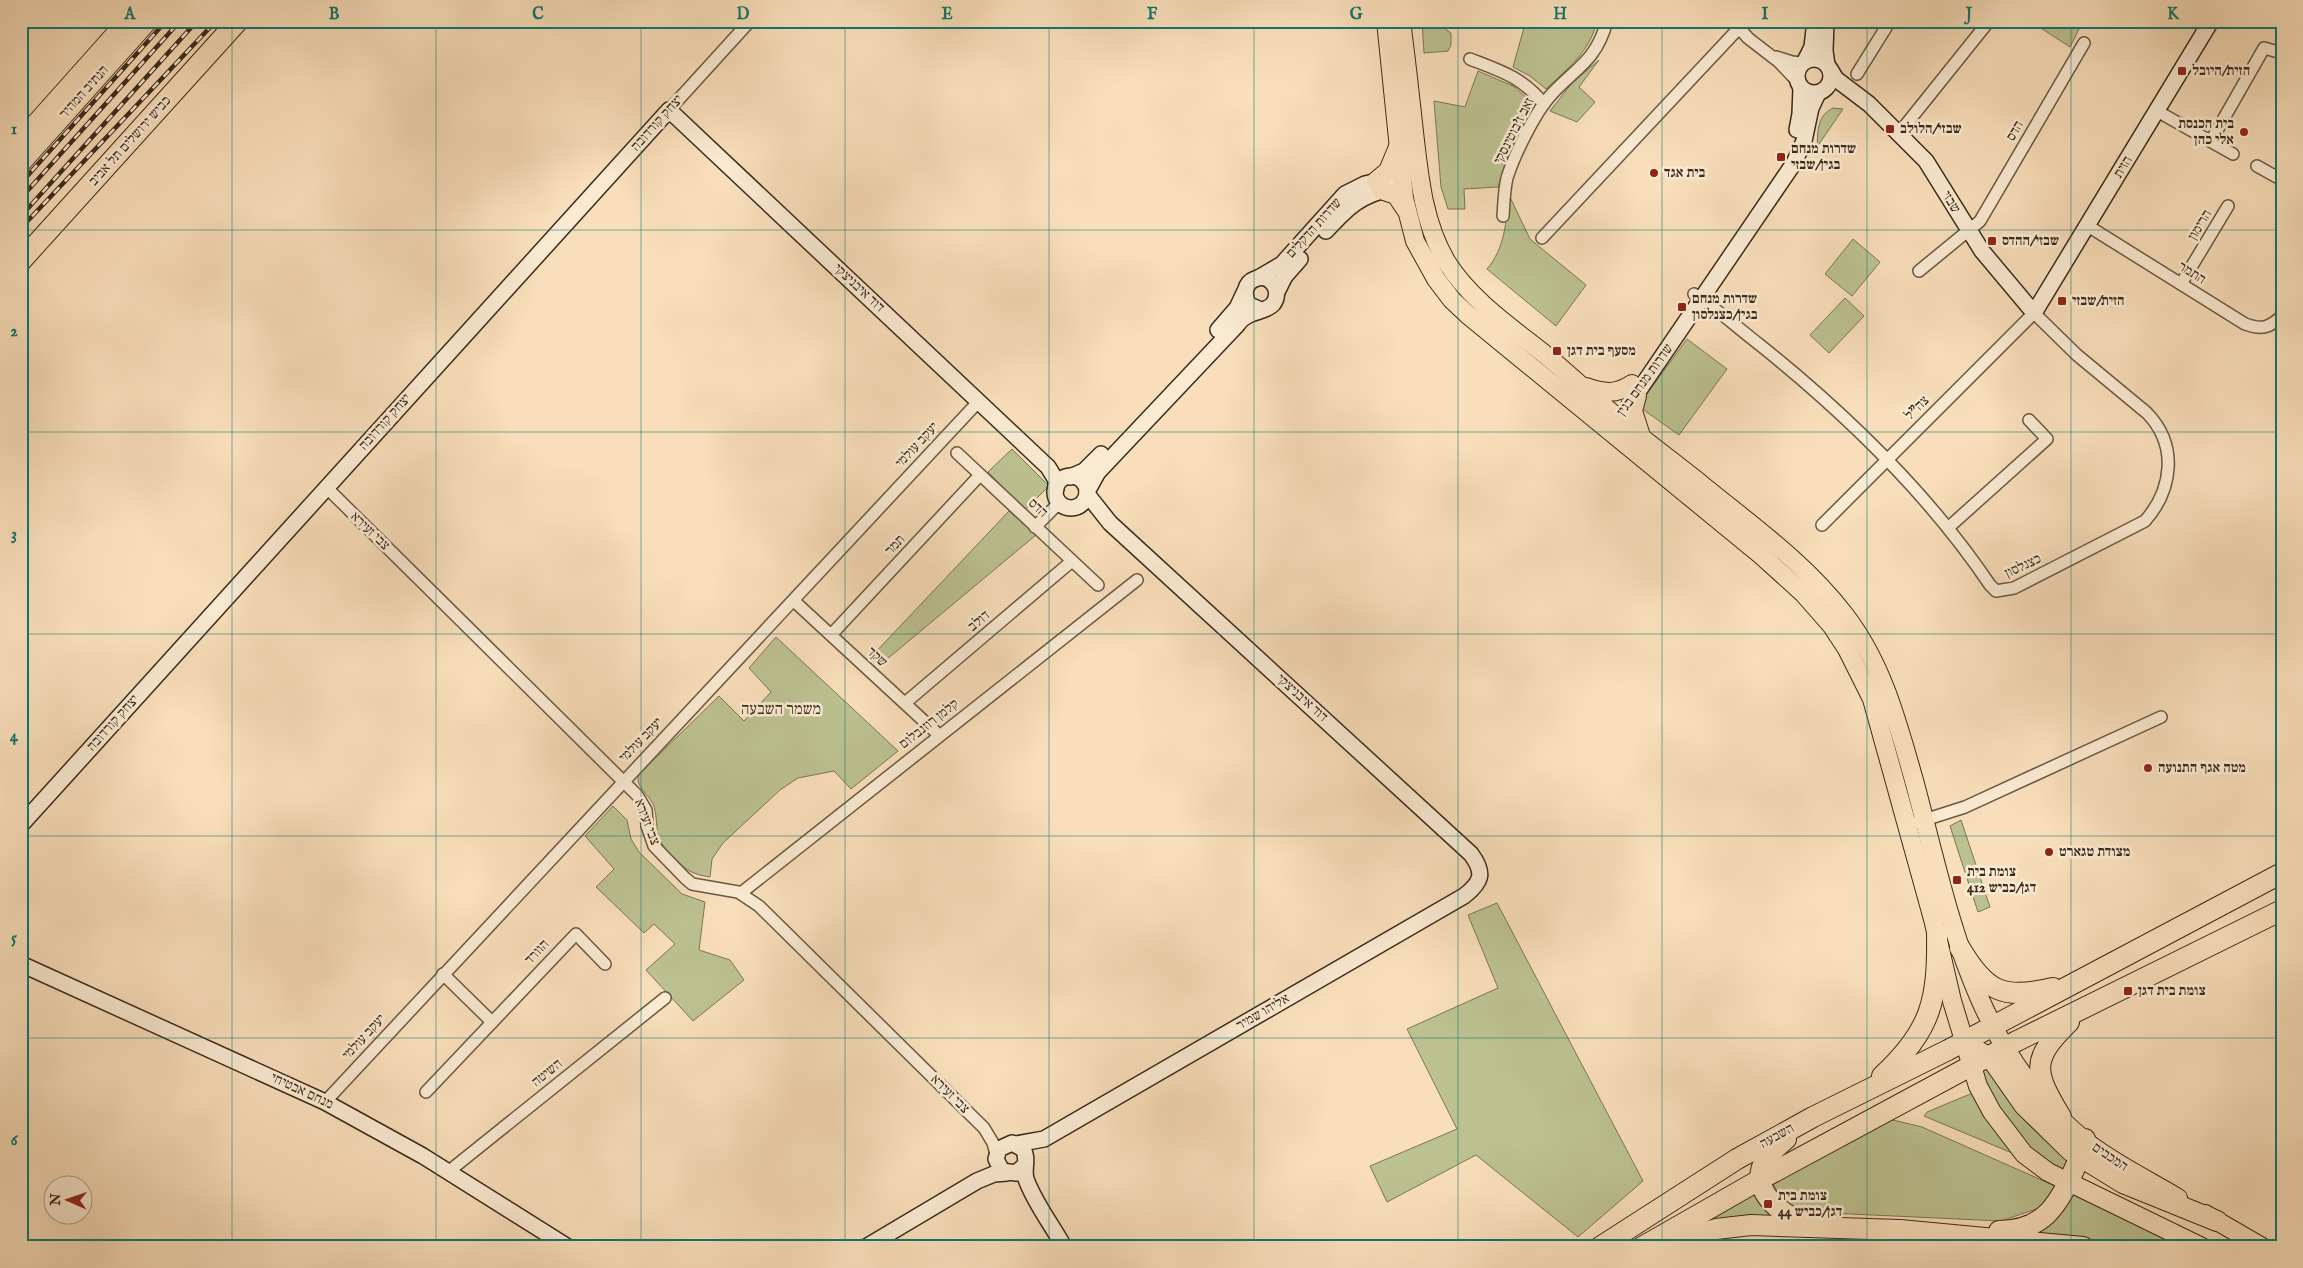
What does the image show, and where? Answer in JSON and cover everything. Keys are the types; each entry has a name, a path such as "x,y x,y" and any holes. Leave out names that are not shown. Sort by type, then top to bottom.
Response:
{"highway":[{"path":"21,141 128,21"},
{"name":"הנתיב המהיר","path":"21,162 147,21"},
{"name":"כביש ירושלים תל אביב","path":"21,261 238,21"},
{"path":"1960,948 1988,984 2006,993 2044,990 2074,982 2282,873"},
{"path":"1642,1247 1761,1179 1988,1057 2282,910"},
{"path":"1865,1091 1898,1061 1925,1026 1936,987 1937,933"},
{"name":"השבעה","path":"1600,1247 1737,1158 2074,982"},
{"path":"2061,1117 2044,1086 2039,1069 2040,1060 2053,1036 2079,1011"},
{"path":"1963,1041 1988,1057 2038,1121 2082,1148 2123,1183 2217,1221"},
{"path":"1813,1117 1773,1150 1761,1170 1761,1179 1765,1193 1780,1211 1787,1216 1817,1226"},
{"path":"1900,1230 2019,1230 2030,1226 2048,1214 2068,1182 2082,1148"},
{"path":"1668,1247 1695,1235 1734,1226 1817,1226 1900,1230 2083,1247"}],"main road":[{"path":"1386,21 1402,180 1415,241 1424,260 1452,300 1612,419 1783,574 1817,608 1847,649 1872,699 1916,823"},
{"path":"1401,21 1420,177 1432,231 1443,256 1454,273 1480,301 1584,387 1612,419 1642,436 1794,561 1825,591 1846,616 1862,640 1888,693 1937,933 1963,1041"},
{"path":"1399,144 1388,171 1378,186 1396,195 1408,214"},
{"path":"1584,387 1610,393 1635,390 1633,411 1642,436"},
{"name":"המכבים","path":"1916,823 1974,989 1992,1026 1983,1098 2015,1144 2035,1163 2068,1182 2202,1247"},
{"name":"המכבים","path":"1988,1057 2030,1084 2061,1117 2082,1148"},
{"path":"2217,1221 2262,1247"}],"street":[{"name":"יצחק קורדובה","path":"21,825 750,21"},
{"name":"זאב ז'בוטינסקי","path":"1503,216 1504,194 1512,166 1544,104 1559,86 1588,60 1603,34 1606,21"},
{"path":"1799,84 1797,70 1812,47 1815,21"},
{"path":"1542,238 1736,25 1748,38 1770,54 1810,94 1826,90 1831,80 1825,51 1826,21"},
{"path":"1857,74 1890,21"},
{"name":"הזית","path":"2034,313 2211,21"},
{"path":"1900,132 1983,23"},
{"name":"הדס","path":"1919,271 1980,221 2084,43"},
{"path":"2211,142 2264,48 2282,52"},
{"path":"1770,54 1792,62 1817,59 1829,67"},
{"path":"1470,60 1521,81 1532,89 1544,104"},
{"name":"שבזי","path":"1829,67 1836,79 1861,97 1900,132 1926,161 1982,251 2034,313"},
{"name":"שדרות מנחם בגין","path":"1612,419 1635,390 1698,297 1786,159 1798,125 1799,84"},
{"name":"שבזי","path":"1819,93 1834,91 1861,97"},
{"name":"שדרות מנחם בגין","path":"1698,297 1794,164 1804,141 1811,108 1819,93"},
{"name":"דוד איבניצקי","path":"669,110 1048,467 1056,480 1058,496"},
{"path":"2157,111 2233,154"},
{"path":"2258,166 2282,180"},
{"name":"שדרות הדקלים","path":"1260,278 1282,264 1345,194 1354,188 1378,186 1420,177"},
{"name":"שדרות הדקלים","path":"1277,292 1285,276 1342,213 1378,186"},
{"name":"הרימון","path":"2181,284 2228,206"},
{"name":"התמר","path":"2088,226 2245,324 2256,328 2265,328 2282,316"},
{"path":"1035,527 1058,496 1061,480 1084,471 1090,466 1223,325 1237,308 1250,282 1260,278 1270,280 1277,292 1277,297 1271,306 1249,314 1237,325 1098,472 1085,501 1075,508 1068,508 1058,496"},
{"path":"1245,291 1249,305 1262,310"},
{"name":"כצנלסון","path":"1698,297 1816,392 1886,459 1949,527 1990,585 1996,590 2005,591 2145,521 2161,498 2168,466 2168,450 2158,424 2147,412 2077,355 2034,313"},
{"name":"צה\"ל","path":"1822,525 2034,313"},
{"name":"יעקב עולמי","path":"325,1102 979,401"},
{"path":"1949,527 2047,439 2029,420"},
{"name":"הדס","path":"957,453 1098,586"},
{"name":"דוד איבניצקי","path":"1048,467 1069,477"},
{"name":"תמר","path":"831,635 980,475"},
{"path":"1069,477 1082,480 1087,493"},
{"name":"צבי זעירא","path":"326,487 624,780 643,803 647,826 654,846 685,878 692,884 741,894 759,906 984,1128 993,1143 996,1156"},
{"name":"דוד איבניצקי","path":"1087,493 1110,523 1471,854 1480,869 1478,881"},
{"name":"דוד איבניצקי","path":"1075,508 1110,523"},
{"name":"דולב","path":"905,703 1072,561"},
{"name":"קלמן רוזנבלום","path":"741,894 939,735 1137,580"},
{"name":"שקד","path":"794,601 939,735"},
{"path":"1916,823 1965,807 2162,717"},
{"name":"אליהו שמיר","path":"1017,1169 1044,1139 1464,896 1473,889 1478,881"},
{"name":"הוורד","path":"426,1092 576,934 605,964"},
{"name":"מנחם אבטיחי","path":"21,964 325,1102 448,1172 568,1247"},
{"path":"443,974 492,1022"},
{"name":"השיטה","path":"448,1172 665,998"},
{"name":"צבי זעירא","path":"984,1128 1014,1143"},
{"name":"אליהו שמיר","path":"1014,1143 1044,1139"},
{"path":"977,1181 1003,1146 1014,1143 1026,1153 1017,1169 1018,1176 1030,1187 1064,1247"},
{"path":"996,1156 999,1168 1017,1169"},
{"path":"866,1247 977,1181 994,1174 1017,1169"}],"green space":[{"path":"1422,21 1441,21 1441,26 1451,33 1451,45 1448,51 1424,53"},
{"path":"1516,21 1597,21 1594,32 1584,51 1546,89 1530,76 1513,67 1525,24"},
{"path":"2030,21 2083,21 2070,47"},
{"path":"1599,60 1579,87 1595,102 1577,122 1550,111 1572,83"},
{"path":"1478,71 1513,86 1535,105 1504,170 1498,187 1464,189 1465,209 1448,209 1441,187 1434,101 1465,107"},
{"path":"1833,108 1843,109 1817,147 1818,129 1821,119"},
{"path":"1509,195 1530,239 1586,285 1556,326 1487,269 1498,252 1501,243"},
{"path":"1853,239 1880,262 1852,296 1825,274"},
{"path":"1845,298 1864,316 1829,353 1810,335"},
{"path":"1687,339 1727,369 1679,435 1638,406"},
{"path":"1012,449 1049,486 1025,510 988,472"},
{"path":"1009,511 1036,535 880,665 871,657"},
{"path":"776,637 898,751 851,789 834,771 798,778 780,790 723,843 712,859 710,877 696,874 675,859 660,840 653,804 638,782 639,774 719,696 744,721 771,692 749,668"},
{"path":"613,806 627,820 631,839 639,852 682,894 705,902 699,950 730,960 744,980 693,1021 646,970 675,944 654,924 644,933 596,887 614,869 585,836"},
{"path":"1961,820 1990,907 1978,912 1950,826"},
{"path":"1497,903 1643,1181 1578,1237 1476,1155 1387,1202 1370,1166 1457,1129 1407,1029 1498,988 1468,915"},
{"path":"1987,1060 2076,1159 2067,1178 2025,1151 1975,1067"},
{"path":"1975,1092 2012,1153 1924,1116 1927,1112"},
{"path":"1893,1120 1922,1127 2055,1186 2048,1201 2039,1208 2001,1221 1808,1212 1785,1201 1777,1191 1771,1179 1880,1124"},
{"path":"2073,1190 2190,1247 2137,1247 2034,1235 2056,1219"},
{"path":"1755,1194 1766,1210 1774,1216 1700,1226"}],"railway":[{"path":"21,183 166,21"},
{"path":"21,198 180,21"},
{"path":"21,216 197,21"},
{"path":"21,228 216,21"}],"place":[{"name":"הזית/היובל","path":"2182,71"},
{"name":"שבזי/הלולב","path":"1890,129"},
{"name":"בית הכנסת אלי כהן","path":"2244,132"},
{"name":"שדרות מנחם בגין/שבזי","path":"1781,157"},
{"name":"בית אגד","path":"1654,173"},
{"name":"שבזי/ההדס","path":"1992,241"},
{"name":"הזית/שבזי","path":"2062,301"},
{"name":"שדרות מנחם בגין/כצנלסון","path":"1682,307"},
{"name":"מסעף בית דגן","path":"1557,351"},
{"name":"מטה אגף התנועה","path":"2148,768"},
{"name":"מצודת טגארט","path":"2049,852"},
{"name":"צומת בית דגן/כביש 412","path":"1957,880"},
{"name":"צומת בית דגן","path":"2128,991"},
{"name":"צומת בית דגן/כביש 44","path":"1768,1204"}],"district":[{"name":"משמר השבעה","path":"781,710"}]}
